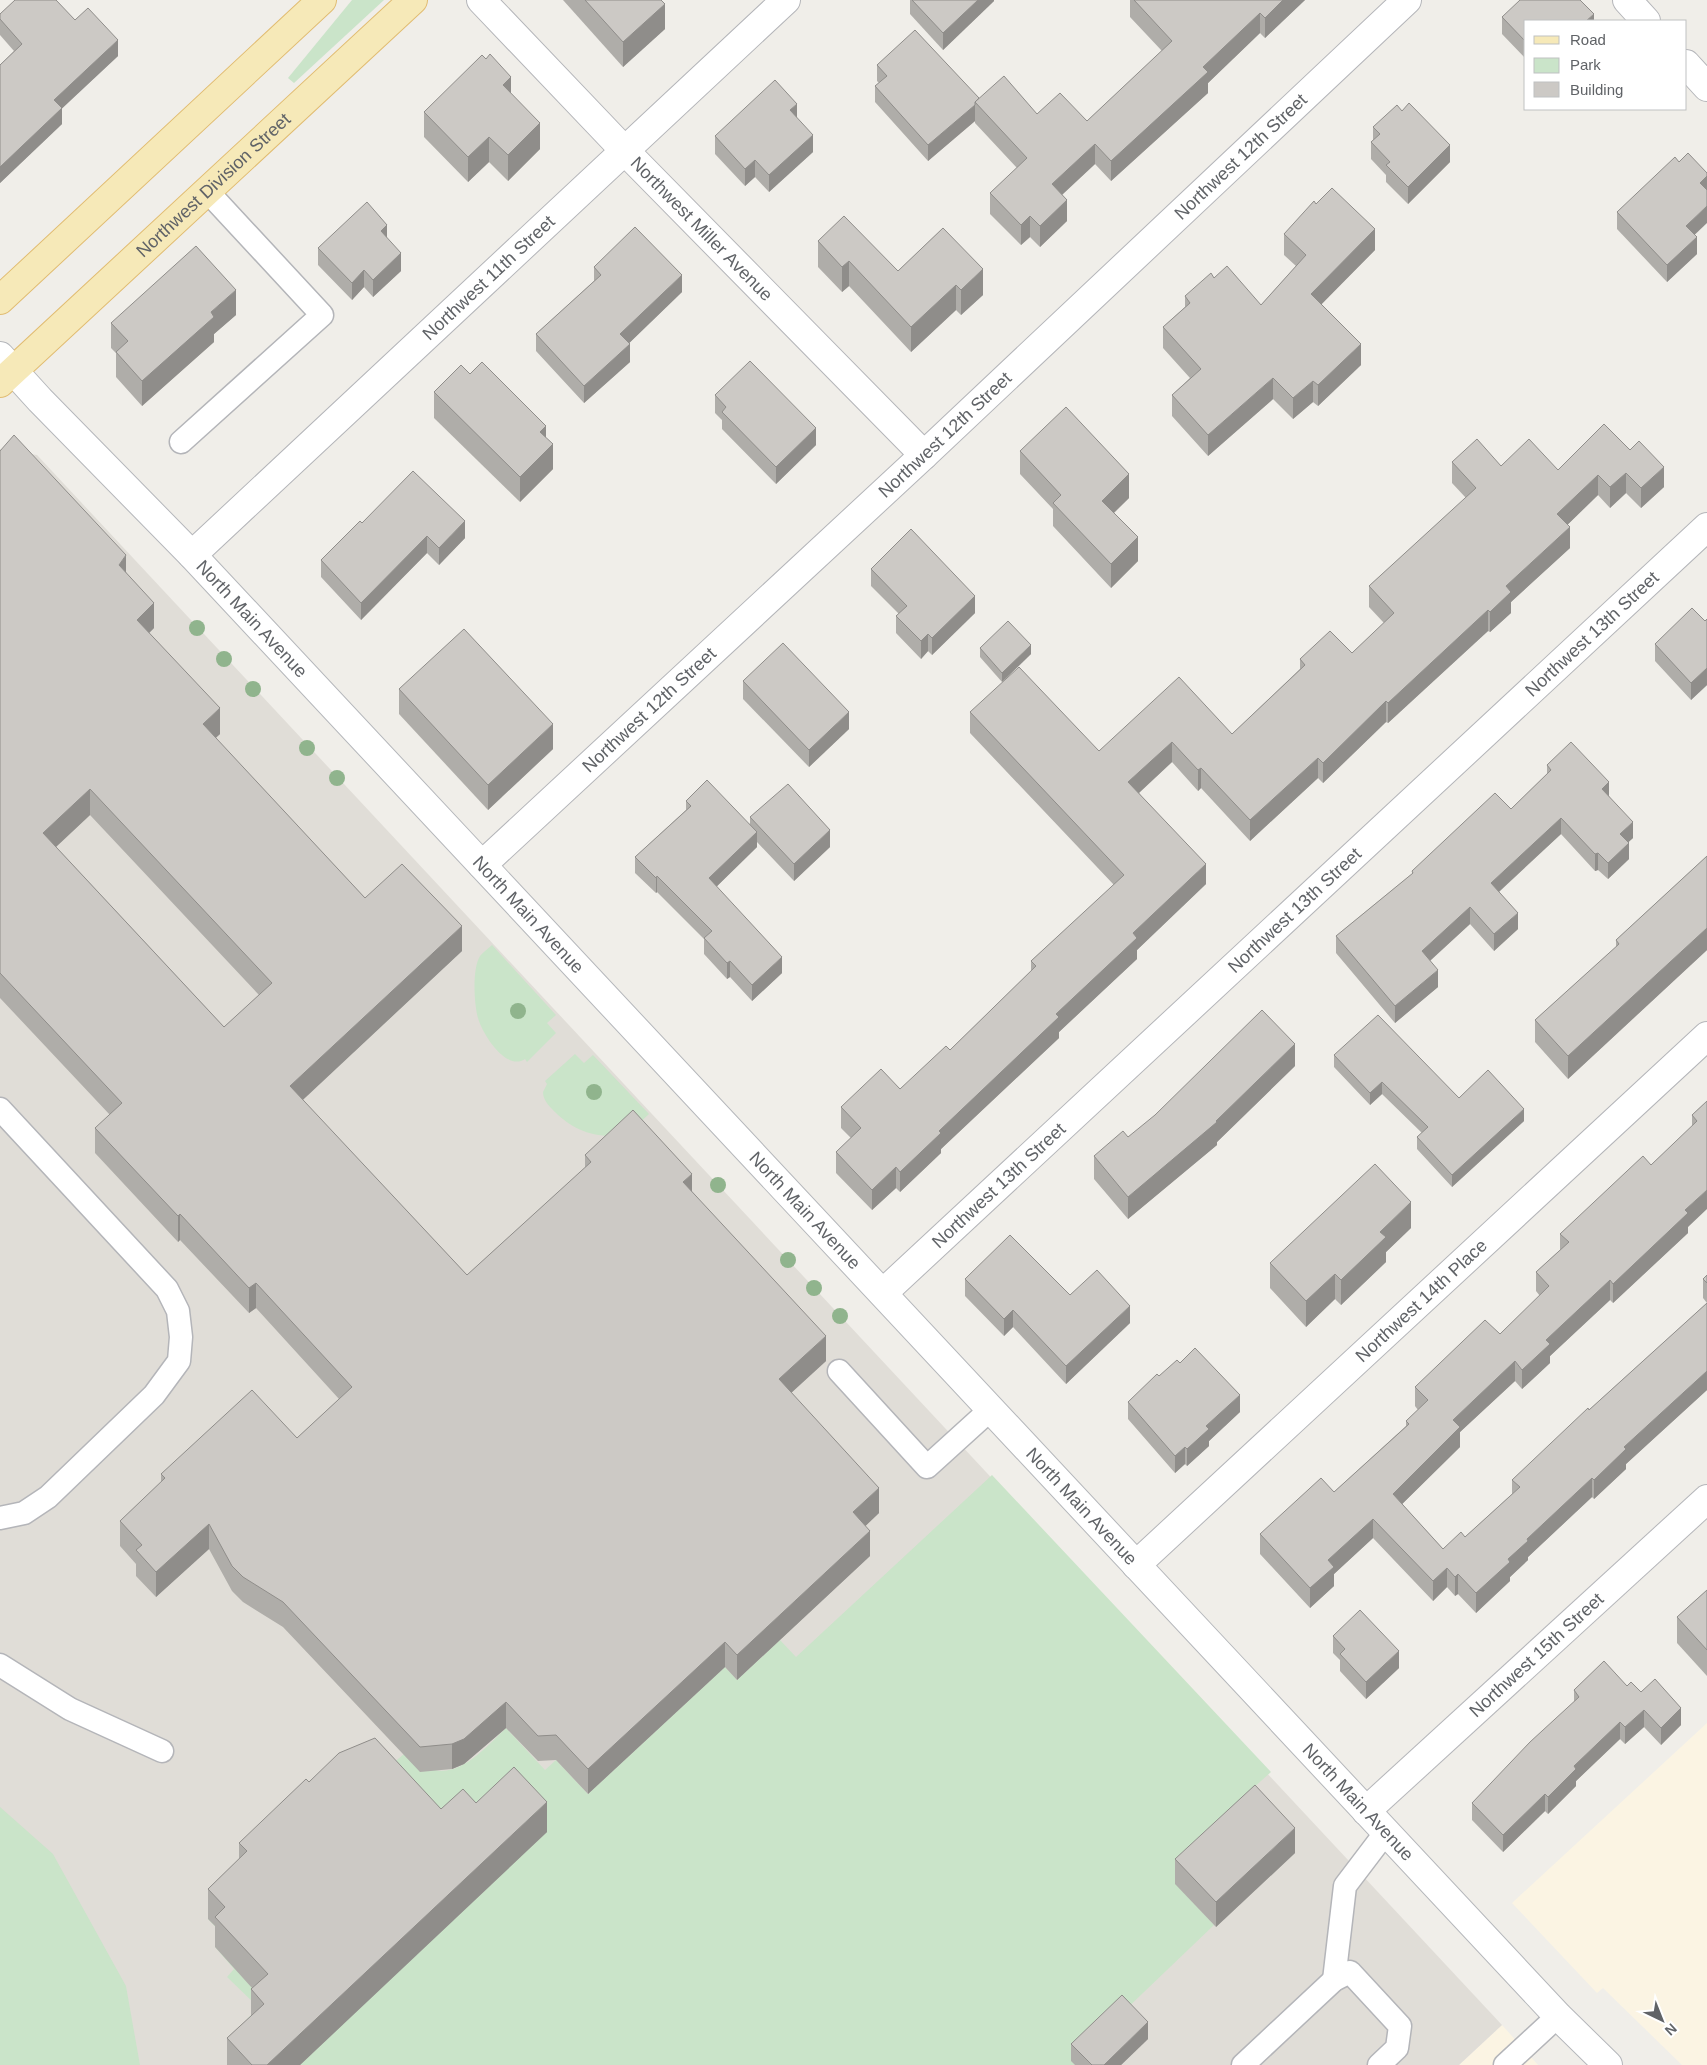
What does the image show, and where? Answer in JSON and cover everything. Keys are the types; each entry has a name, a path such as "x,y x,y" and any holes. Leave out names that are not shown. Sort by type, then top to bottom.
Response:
{"main road":[{"path":"0,300 322,0"},
{"name":"Northwest Division Street","path":"4,370 207,191 413,0"}],"street":[{"name":"Northwest Miller Avenue","path":"481,0 625,152 924,455"},
{"name":"Northwest 11th Street","path":"192,555 786,0"},
{"name":"Northwest 12th Street","path":"482,865 924,455 1407,0"},
{"path":"1627,0 1645,20"},
{"path":"1687,65 1707,87"},
{"name":"North Main Avenue","path":"4,370 192,555 1558,2016 1608,2065"},
{"name":"Northwest 13th Street","path":"883,1293 1707,527"},
{"name":"Northwest 14th Place","path":"1136,1565 1707,1036"},
{"name":"Northwest 15th Street","path":"1366,1811 1707,1499"}],"lane":[{"path":"181,442 322,315 207,191"},
{"path":"0,1109 167,1289 178,1311 181,1337 179,1361 154,1394 48,1497 24,1513 0,1518"},
{"path":"839,1371 927,1467 991,1409"},
{"path":"0,1665 70,1709 162,1751"},
{"path":"1334,1980 1345,1886 1386,1832"},
{"path":"1243,2065 1334,1980 1350,1972 1400,2026 1397,2048 1379,2065"},
{"path":"1506,2065 1558,2016"}],"shaded area":[{"path":"0,449 37,455 1502,2025 1459,2065 0,2065"},
{"path":"1707,1723 1707,2065 1682,2065 1603,1988 1597,1993 1512,1903"},
{"path":"1502,2025 1538,2065 1459,2065"}],"green space":[{"path":"352,0 384,0 294,83 288,78"},
{"path":"492,945 556,1015 547,1023 556,1033 527,1062 525,1059 518,1062 503,1056 484,1033 480,1025 475,996 477,962 480,956"},
{"path":"575,1054 584,1063 593,1055 649,1114 625,1136 596,1135 579,1129 563,1119 545,1100 543,1092 547,1084 545,1081"},
{"path":"992,1475 1271,1772 1241,1799 1176,1884 1214,1925 1072,2061 1075,2065 231,2065 247,2050 247,2019 259,2008 227,1977 234,1969 215,1947 225,1937 208,1919 404,1754 431,1769 442,1771 452,1769 473,1759 506,1728 545,1770 556,1760 588,1794 725,1667 737,1680 780,1640 796,1657"},
{"path":"0,1807 53,1854 126,1986 140,2065 0,2065"}],"building":[{"path":"15,0 56,0 75,20 88,8 118,40 54,100 62,108 0,167 0,65 22,44 0,19 0,14"},
{"path":"585,0 661,0 665,4 623,42"},
{"path":"912,0 978,0 943,33"},
{"path":"1134,0 1283,0 1265,18 1260,13 1203,67 1208,72 1111,161 1095,144 1052,184 1067,200 1040,226 1030,216 1021,225 990,193 1027,158 975,102 1004,76 1037,114 1060,93 1087,121 1172,41"},
{"path":"1520,0 1580,0 1594,14 1587,20 1524,20 1524,40 1502,17"},
{"path":"915,30 979,98 975,105 928,145 875,86 887,76 877,65"},
{"path":"490,54 511,77 503,85 540,123 508,155 489,137 468,157 424,112 482,55 486,59"},
{"path":"775,80 797,104 790,110 813,135 769,175 755,160 745,169 715,136"},
{"path":"1409,103 1450,145 1408,187 1386,165 1390,162 1371,142 1380,134 1373,127 1397,105 1402,111"},
{"path":"1688,153 1707,173 1707,176 1700,183 1707,190 1707,206 1686,226 1697,237 1667,265 1617,212 1675,157 1679,162"},
{"path":"1332,188 1375,229 1311,294 1361,344 1318,385 1313,381 1293,398 1273,378 1208,435 1172,395 1201,369 1163,327 1190,303 1185,296 1211,273 1214,278 1227,266 1261,305 1306,255 1284,234 1314,201 1316,204"},
{"path":"367,202 387,225 381,231 401,253 373,280 364,270 352,283 318,248"},
{"path":"844,216 898,271 943,228 983,269 961,290 956,285 911,327 849,261 842,267 818,241"},
{"path":"635,227 682,275 620,334 630,344 584,386 536,334 601,275 594,267"},
{"path":"196,246 236,290 211,312 214,317 142,381 116,352 128,341 111,323"},
{"path":"750,361 816,428 776,467 722,412 726,407 715,395"},
{"path":"482,362 546,426 540,432 553,444 520,477 434,392 461,365 470,374"},
{"path":"1066,407 1129,474 1102,501 1138,537 1111,564 1053,503 1061,495 1020,451"},
{"path":"1604,424 1630,450 1639,441 1664,467 1641,488 1626,473 1610,487 1598,475 1557,514 1570,527 1506,586 1511,592 1490,612 1488,610 1388,703 1386,701 1323,763 1318,758 1250,820 1201,768 1198,770 1172,742 1128,782 1206,864 1133,933 1137,938 1056,1014 1059,1017 939,1131 941,1133 900,1172 896,1167 872,1190 836,1152 861,1128 841,1107 881,1069 900,1089 946,1046 950,1050 1036,966 1031,961 1124,875 970,712 1019,667 1099,751 1179,677 1232,734 1305,665 1300,659 1330,631 1352,653 1394,613 1369,586 1476,488 1452,462 1477,439 1501,466 1529,439 1558,470"},
{"path":"14,435 126,555 119,565 154,603 137,620 220,708 203,724 365,898 402,864 462,926 290,1086 467,1275 591,1162 585,1155 633,1110 692,1174 683,1182 826,1336 779,1379 879,1488 853,1512 870,1531 737,1655 725,1642 588,1769 556,1735 538,1736 506,1702 464,1739 452,1744 420,1747 283,1602 243,1577 232,1566 209,1524 156,1572 136,1550 142,1545 120,1521 165,1478 161,1474 252,1390 297,1438 352,1387 256,1283 249,1288 180,1214 178,1216 95,1128 122,1103 0,973 0,451","holes":["90,789 272,983 224,1027 43,833"]},
{"path":"413,471 465,521 439,548 427,536 361,603 321,560 360,521 362,523"},
{"path":"911,529 975,596 932,638 928,634 921,641 896,616 907,606 871,569"},
{"path":"1692,608 1705,621 1707,619 1707,668 1691,683 1655,644"},
{"path":"1008,621 1031,645 1002,673 980,648"},
{"path":"464,629 553,724 488,785 399,689"},
{"path":"783,643 849,712 809,750 743,681"},
{"path":"1571,742 1609,782 1602,789 1633,822 1620,834 1629,843 1608,863 1598,853 1595,854 1561,818 1491,883 1518,913 1494,934 1470,907 1422,951 1438,970 1395,1006 1336,936 1413,873 1412,871 1495,793 1511,809 1551,770 1547,765"},
{"path":"707,780 757,832 709,878 782,957 752,985 730,961 727,963 704,938 712,931 657,876 656,878 635,857 691,806 686,801"},
{"path":"788,784 830,830 794,864 750,817"},
{"path":"1707,856 1707,928 1568,1056 1535,1020 1619,944 1616,940"},
{"path":"1262,1010 1295,1044 1217,1122 1128,1197 1094,1156 1123,1131 1128,1137 1155,1115"},
{"path":"1378,1015 1459,1098 1488,1070 1524,1109 1452,1175 1417,1137 1428,1127 1382,1082 1370,1093 1334,1055"},
{"path":"1707,1101 1707,1190 1685,1210 1688,1213 1613,1284 1610,1280 1546,1340 1550,1344 1522,1370 1515,1361 1453,1420 1460,1427 1393,1494 1443,1549 1461,1532 1465,1537 1520,1487 1512,1480 1588,1408 1589,1410 1707,1303 1707,1371 1624,1447 1626,1449 1594,1480 1592,1478 1527,1539 1528,1541 1508,1559 1510,1562 1476,1593 1458,1574 1455,1577 1447,1568 1433,1581 1373,1519 1328,1560 1334,1567 1310,1588 1260,1534 1321,1478 1334,1492 1409,1424 1406,1421 1428,1400 1415,1387 1485,1320 1500,1334 1549,1286 1536,1272 1569,1242 1560,1234 1643,1156 1651,1165 1697,1121 1692,1115"},
{"path":"1375,1164 1411,1202 1380,1232 1386,1237 1341,1280 1335,1274 1306,1301 1270,1263"},
{"path":"1010,1235 1070,1295 1097,1270 1130,1306 1066,1366 1013,1310 1004,1319 965,1279"},
{"path":"1707,1275 1707,1283 1703,1279"},
{"path":"1195,1348 1240,1395 1206,1426 1209,1429 1187,1449 1185,1447 1175,1456 1128,1402 1157,1374 1159,1376 1177,1360 1180,1363"},
{"path":"1707,1590 1707,1650 1677,1617"},
{"path":"1360,1610 1399,1651 1366,1682 1340,1654 1345,1649 1333,1636"},
{"path":"1604,1661 1627,1686 1631,1682 1641,1692 1655,1679 1681,1708 1661,1728 1644,1710 1625,1727 1620,1722 1574,1766 1576,1769 1548,1797 1545,1794 1503,1835 1472,1803 1530,1742 1579,1697 1574,1690"},
{"path":"375,1738 441,1809 463,1789 476,1803 514,1767 547,1802 267,2065 252,2065 227,2038 264,2004 251,1989 268,1974 215,1917 225,1907 208,1889 247,1851 239,1843 306,1779 309,1782 339,1753"},
{"path":"1255,1785 1295,1828 1216,1902 1175,1859"},
{"path":"1122,1995 1148,2022 1104,2065 1092,2065 1071,2044"}]}
